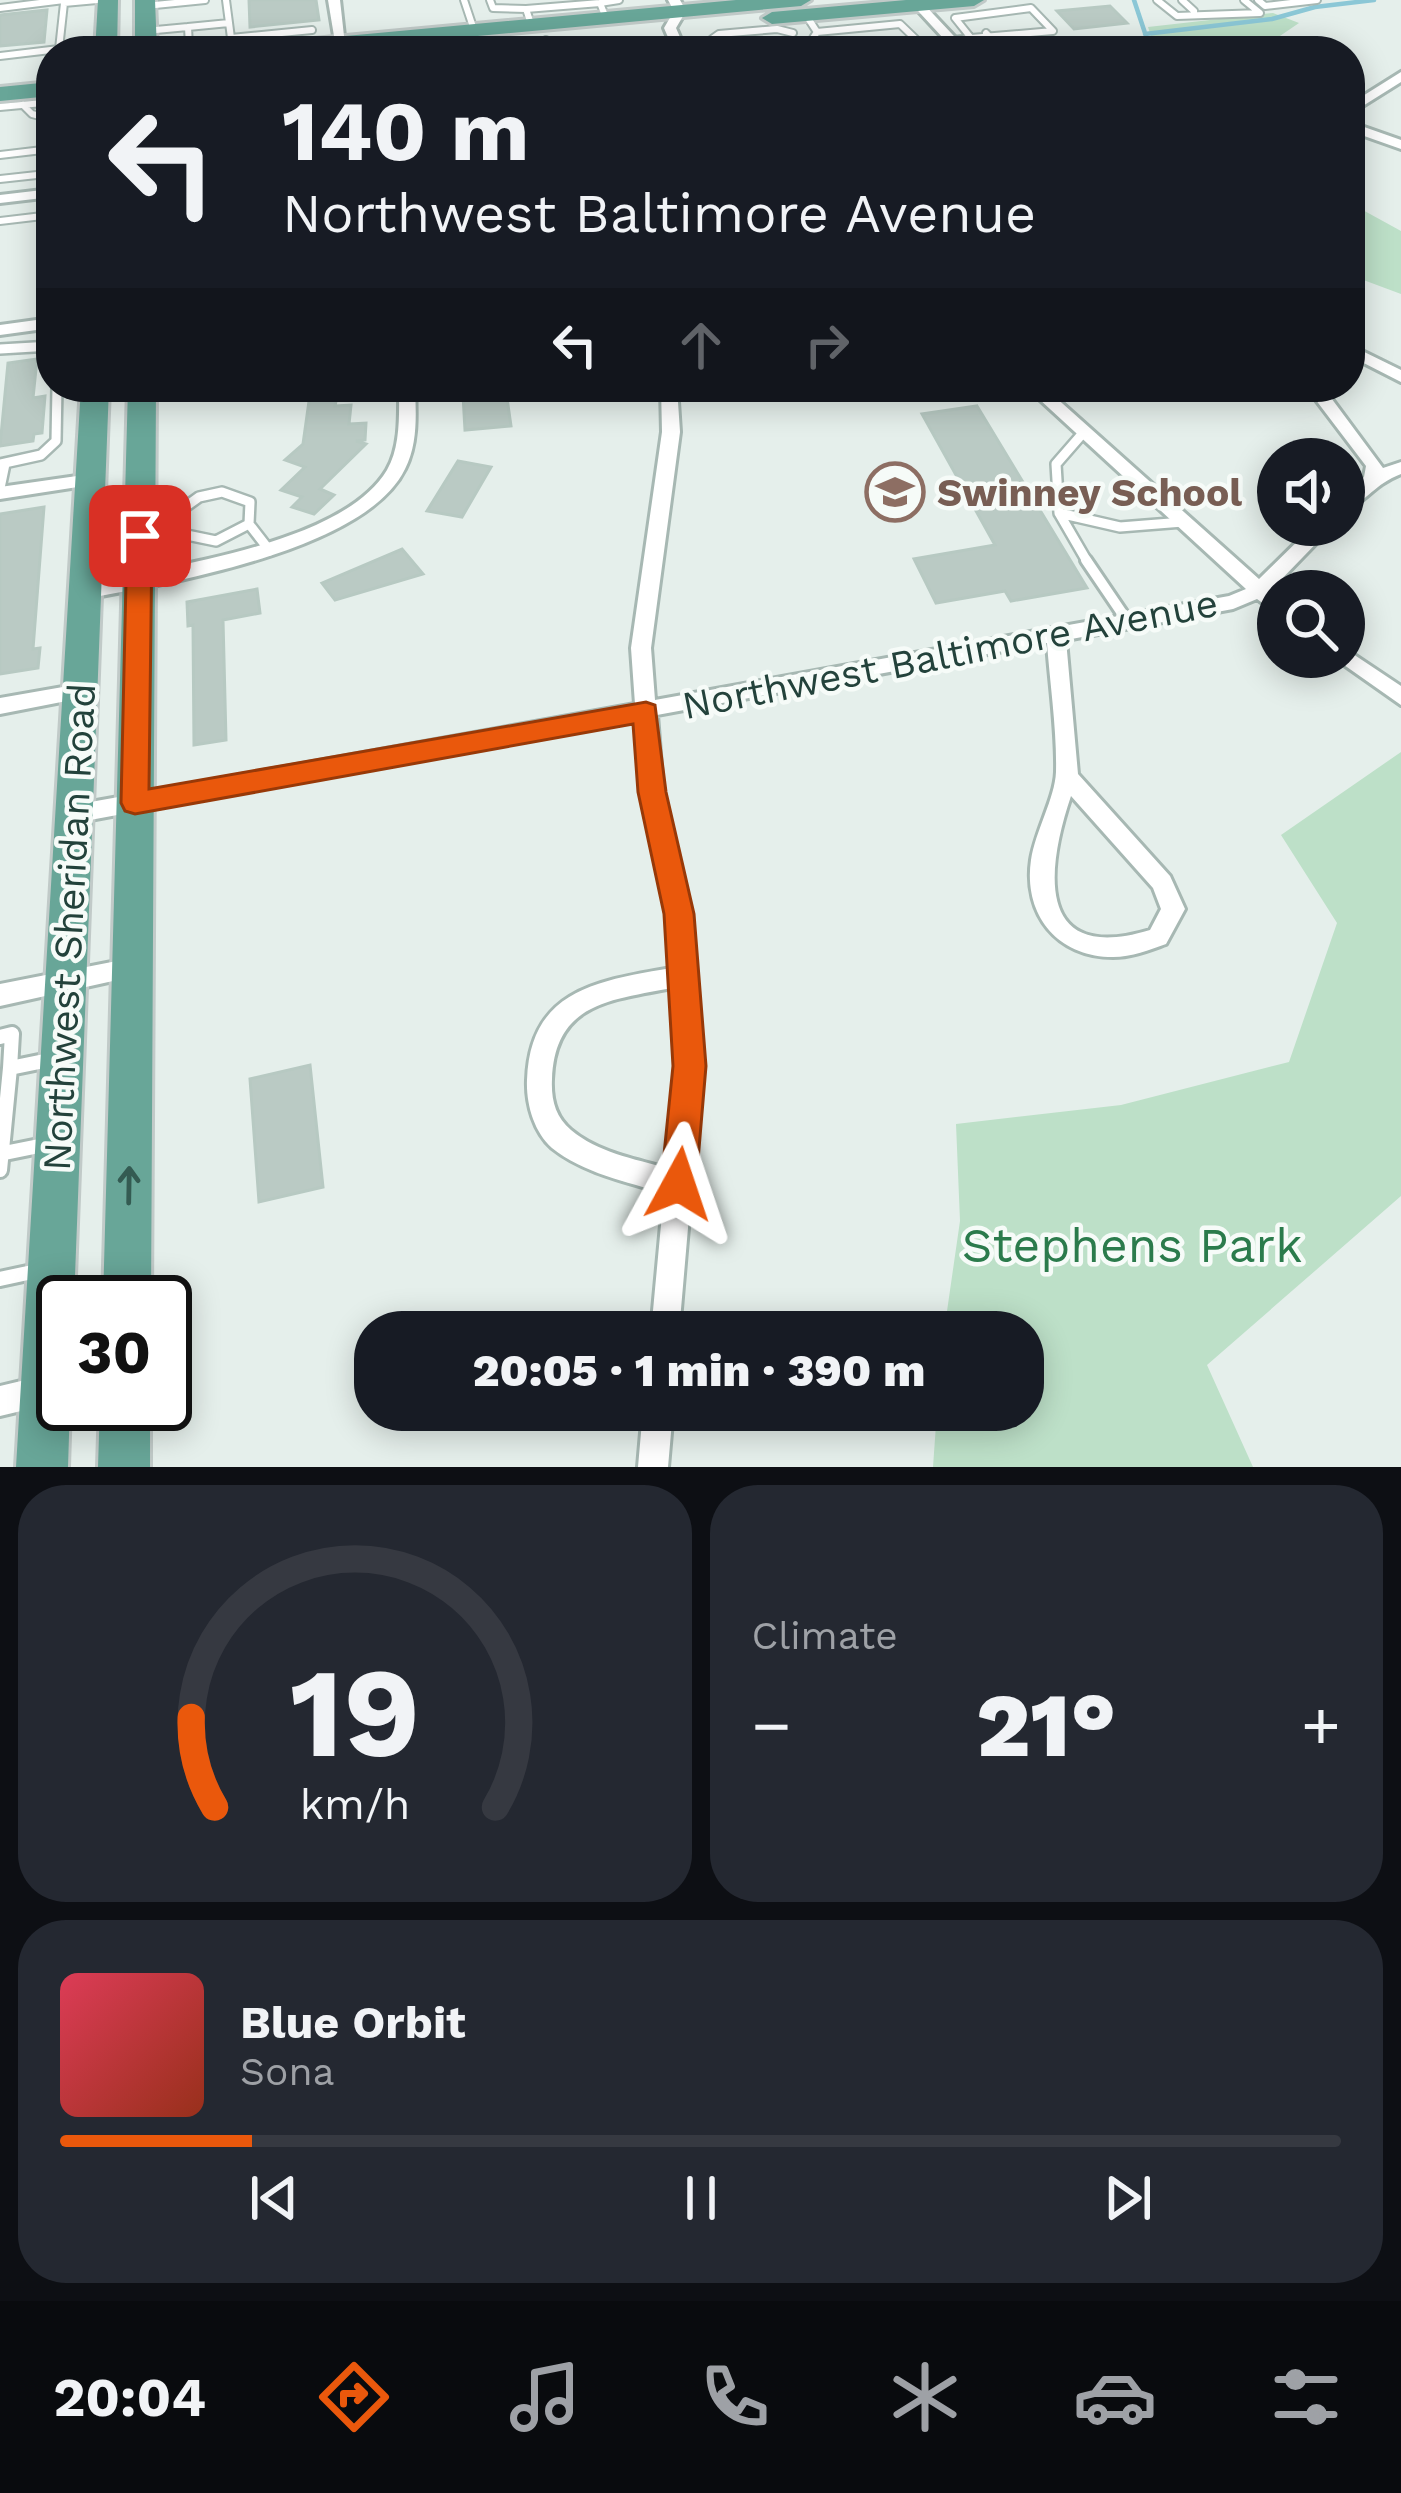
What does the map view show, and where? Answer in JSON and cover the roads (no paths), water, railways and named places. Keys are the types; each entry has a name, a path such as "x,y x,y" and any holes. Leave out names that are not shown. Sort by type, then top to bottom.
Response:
{"main road":[{"path":"107,36 108,0"},
{"path":"538,31 608,7 676,27 748,2 804,20"},
{"path":"145,3 146,36"},
{"path":"401,36 804,20 916,3 966,11"},
{"path":"0,76 36,92"},
{"path":"0,99 36,98"},
{"name":"Northwest Sheridan Road","path":"52,1275 94,402"},
{"name":"Northwest Sheridan Road","path":"127,1275 142,402"},
{"name":"Northwest Sheridan Road","path":"42,1467 48,1431"},
{"path":"124,1467 125,1431"}],"street":[{"path":"334,0 340,36"},
{"path":"916,3 947,36"},
{"path":"1365,100 1401,76"},
{"path":"1365,131 1401,145"},
{"path":"0,199 36,194"},
{"path":"0,330 36,325"},
{"path":"1365,358 1401,377"},
{"path":"85,592 270,551 349,512 394,474 408,423 407,402"},
{"path":"667,1311 689,1066 679,914 652,792 641,648 671,432 670,402"},
{"path":"1050,402 1257,592"},
{"path":"1326,402 1369,455 1375,466 1372,479"},
{"path":"1365,486 1401,469"},
{"path":"0,490 91,480"},
{"path":"1279,570 1304,546"},
{"name":"Northwest Baltimore Avenue","path":"74,814 1056,637 1233,602 1257,592"},
{"path":"1056,637 1067,777 1053,816 1039,890 1046,916 1064,934 1096,947 1128,948 1158,937 1173,908 1162,883 1067,777"},
{"path":"1365,670 1401,697"},
{"path":"0,706 80,692"},
{"path":"0,994 132,968"},
{"path":"679,1184 595,1158 563,1141 546,1123 539,1097 538,1060 546,1031 560,1013 596,992 683,976"},
{"path":"0,1401 36,1392"},
{"path":"653,1467 656,1431"}],"lane":[{"path":"0,8 98,0"},
{"path":"145,3 205,0"},
{"path":"226,0 231,36"},
{"path":"464,0 474,30"},
{"path":"490,0 494,8 538,31 565,3 608,7"},
{"path":"1008,0 1018,12"},
{"path":"1157,0 1177,16 1260,13 1244,0"},
{"path":"1182,0 1194,11"},
{"path":"1258,0 1265,6 1317,0"},
{"path":"60,36 64,1"},
{"path":"935,25 966,11 1031,8 1053,31 988,36"},
{"path":"716,36 777,29 804,20 900,24 913,36"},
{"path":"161,36 188,27 229,23"},
{"path":"188,27 188,36"},
{"path":"293,36 312,30"},
{"path":"0,56 36,52"},
{"path":"0,99 36,104"},
{"path":"25,106 36,102"},
{"path":"25,106 32,114 36,110"},
{"path":"0,154 36,150"},
{"path":"0,179 36,175"},
{"path":"0,221 36,217"},
{"path":"0,349 36,347"},
{"path":"0,490 2,464 41,455 56,442 57,402"},
{"path":"1083,433 1056,464 1059,513 1127,622"},
{"path":"222,492 250,502 249,524 229,537 203,542 182,534 177,519 189,503 222,492"},
{"path":"1059,513 1116,529 1183,522"},
{"path":"249,524 270,551"},
{"path":"0,1036 12,1034 0,1170"},
{"path":"10,1068 61,1058"},
{"path":"1,1154 58,1142"},
{"path":"0,1279 52,1268"}],"waterway":[{"path":"1134,0 1145,34"},
{"path":"1145,34 1272,19 1315,7 1374,0"}],"place":[{"name":"Swinney School","path":"895,492"}],"park label":[{"name":"Stephens Park","path":"1132,1245"}]}
